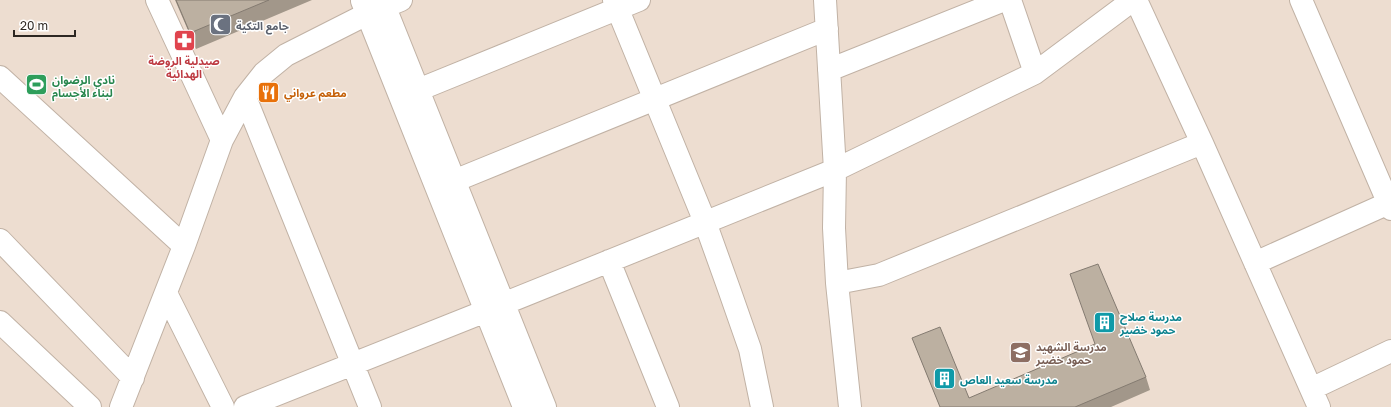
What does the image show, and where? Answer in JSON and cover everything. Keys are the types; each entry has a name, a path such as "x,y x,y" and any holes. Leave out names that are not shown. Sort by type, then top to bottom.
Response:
{"street":[{"path":"157,0 222,140"},
{"path":"418,90 616,4 638,0"},
{"path":"825,0 835,170 834,228 837,283 850,407"},
{"path":"829,70 1004,0"},
{"path":"1010,0 1035,73"},
{"path":"245,407 835,170 1035,73 1134,0 1202,143 1315,398 1391,352"},
{"path":"1255,263 1390,204 1302,0"},
{"path":"379,4 418,90 454,181 524,407"},
{"path":"121,407 184,246 222,140 245,97 264,73 286,55 379,4"},
{"path":"379,4 494,308 545,407"},
{"path":"616,4 705,222 750,349 762,407"},
{"path":"454,181 827,29"},
{"path":"0,77 184,246"},
{"path":"245,97 370,407"},
{"path":"837,283 879,275 1202,143"},
{"path":"0,240 132,378"},
{"path":"609,261 668,407"},
{"path":"166,293 223,407"},
{"path":"0,322 90,407"}],"building":[{"path":"176,0 269,0 190,33"},
{"path":"1098,264 1146,377 1075,407 940,407 912,338 940,327 969,398 1095,344 1070,274"}],"place":[{"name":"جامع التكية","path":"220,25"},
{"name":"صيدلية الروضة الهدائية","path":"184,40"},
{"name":"نادي الرضوان لبناء الأجسام","path":"36,85"},
{"name":"مطعم عرواني","path":"269,92"},
{"name":"مدرسة صلاح حمود خضير","path":"1104,322"},
{"name":"مدرسة الشهيد حمود خضير","path":"1020,352"},
{"name":"مدرسة سعيد العاص","path":"945,379"}]}
